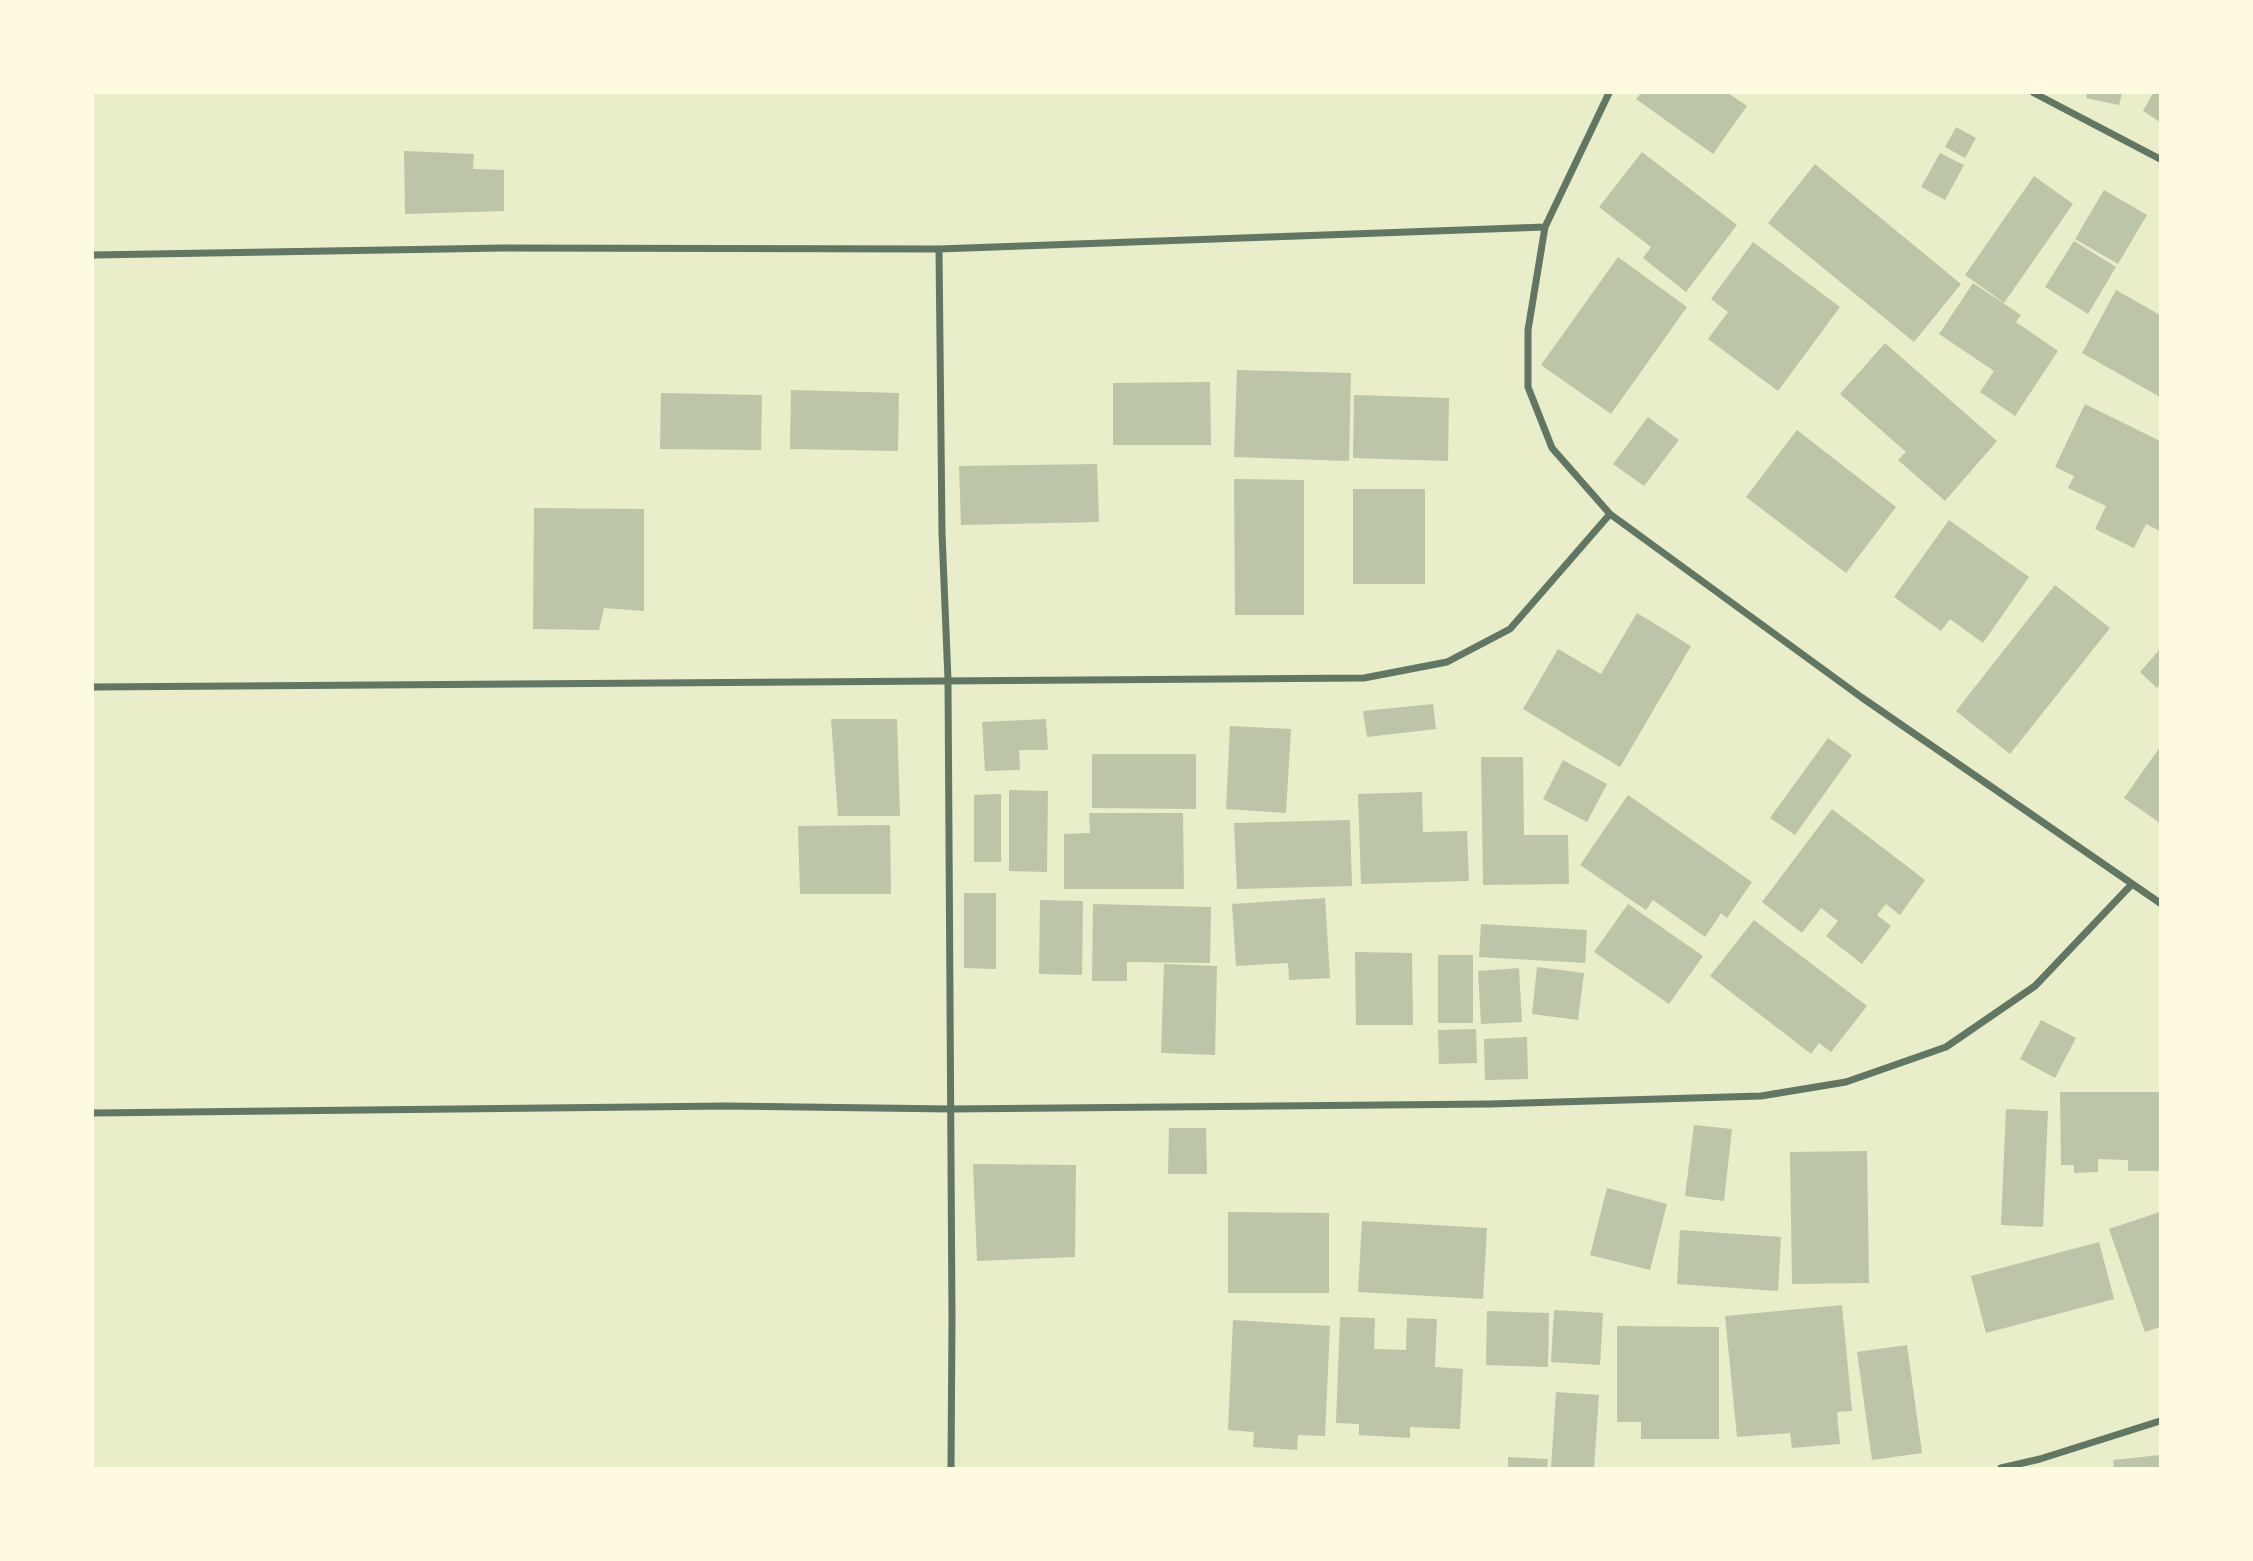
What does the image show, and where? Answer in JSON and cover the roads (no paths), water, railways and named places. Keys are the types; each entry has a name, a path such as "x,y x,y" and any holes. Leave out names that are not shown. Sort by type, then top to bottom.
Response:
{"street":[{"path":"1609,93 1545,227 1528,330 1528,387 1552,448 1610,514 1861,697 2160,903"},
{"path":"2034,93 2160,159"},
{"path":"93,255 503,248 939,249 1545,227"},
{"path":"939,249 942,533 948,680 951,1468"},
{"path":"93,687 1364,678 1447,662 1510,629 1610,514"},
{"path":"93,1113 727,1105 951,1109 1490,1104 1761,1096 1846,1082 1946,1047 2035,986 2132,884"},
{"path":"2001,1468 2040,1459 2160,1421"}]}
